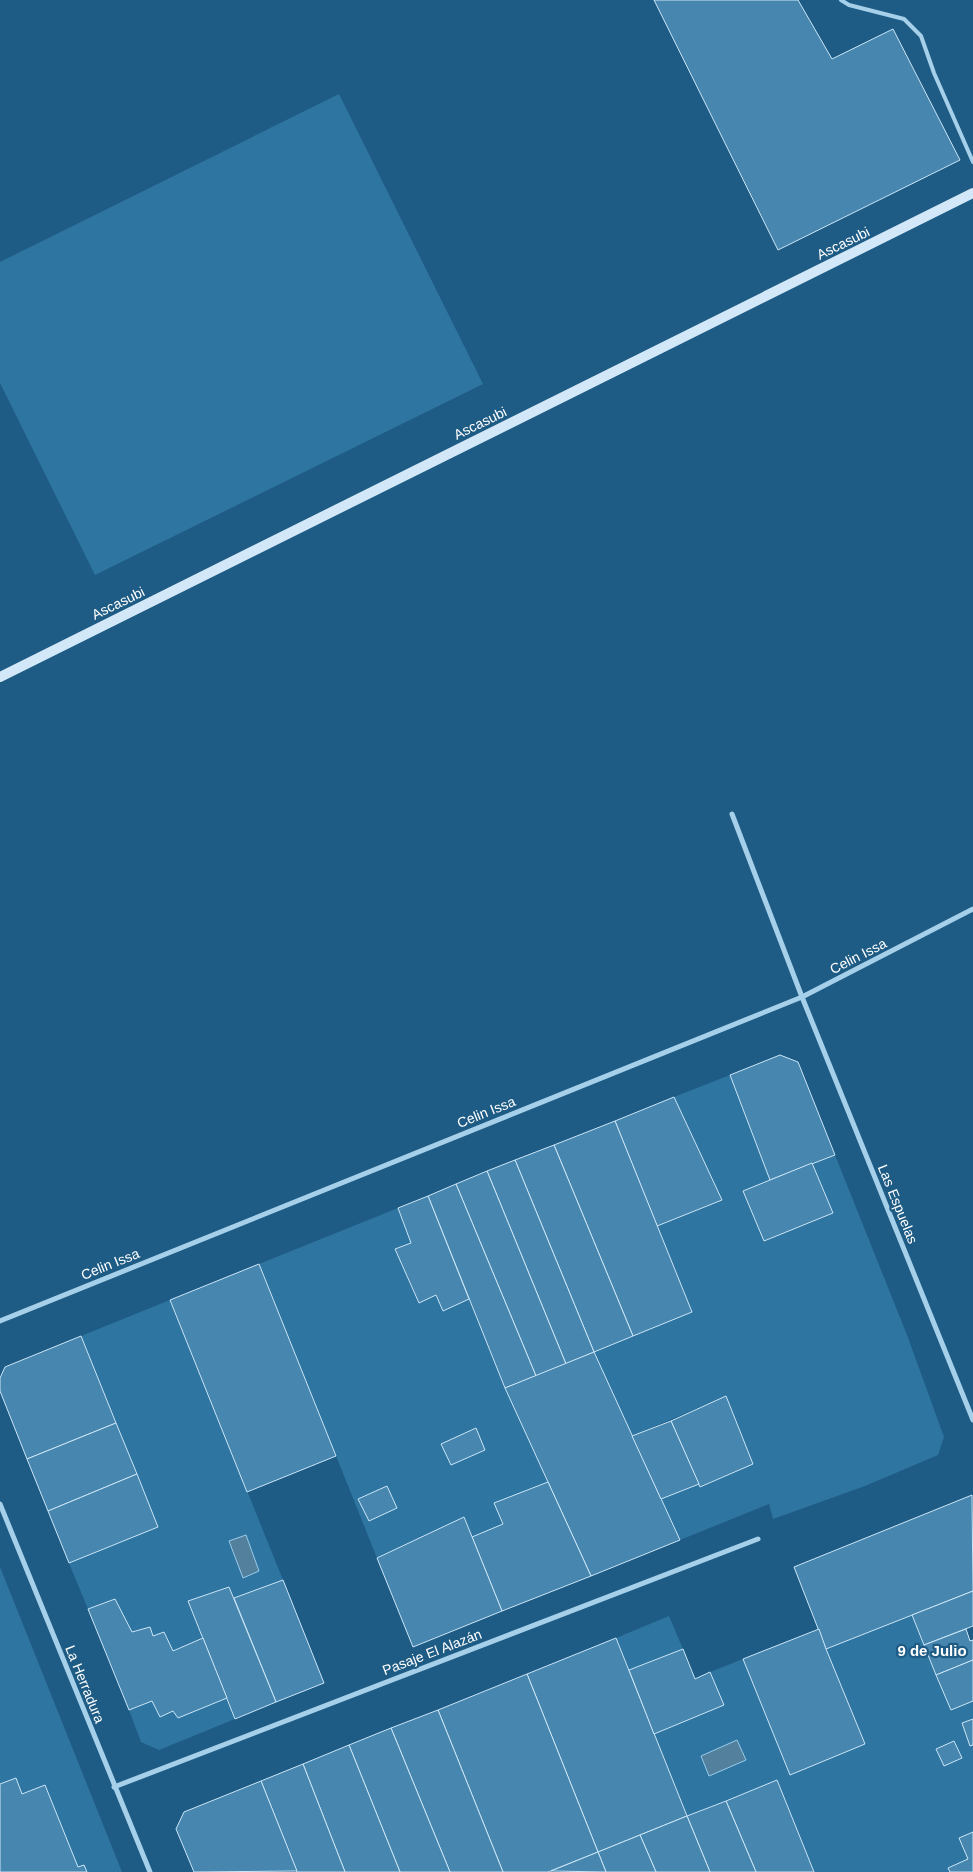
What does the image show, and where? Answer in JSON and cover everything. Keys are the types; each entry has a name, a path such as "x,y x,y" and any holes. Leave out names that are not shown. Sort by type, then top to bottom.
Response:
{"street":[{"name":"Ascasubi","path":"0,677 973,193"},
{"name":"Las Espuelas","path":"732,814 802,997 973,1420"},
{"name":"Celin Issa","path":"0,1321 802,997 973,909"},
{"name":"La Herradura","path":"0,1504 150,1872"},
{"name":"Pasaje El Alazán","path":"114,1787 758,1539"}],"lane":[{"path":"840,0 849,5 904,19 921,36 934,73 973,162"}],"shaded area":[{"path":"339,94 483,384 95,575 0,383 0,262"},
{"path":"730,1075 770,1180 743,1191 764,1241 833,1213 812,1163 835,1155 907,1335 944,1437 938,1455 865,1486 773,1519 769,1504 680,1540 661,1499 699,1484 701,1487 753,1464 726,1396 632,1436 594,1352 692,1312 657,1226 722,1200 674,1097"},
{"path":"398,1208 411,1243 395,1249 418,1302 436,1295 443,1311 469,1299 505,1388 548,1482 495,1503 503,1524 472,1537 464,1517 377,1558 259,1264"},
{"path":"170,1300 283,1580 234,1598 229,1587 188,1601 203,1638 173,1651 164,1632 153,1636 150,1627 132,1632 115,1599 88,1609 69,1563 158,1527 81,1336"},
{"path":"246,1535 259,1571 243,1578 229,1541"},
{"path":"0,1567 122,1872 0,1872"},
{"path":"912,1615 951,1710 973,1701 973,1872 814,1872 777,1780 687,1816 654,1734 723,1705 710,1672 743,1659 790,1775 865,1744 826,1649"},
{"path":"669,1616 683,1649 629,1670 616,1638"},
{"path":"227,1698 235,1719 159,1750 141,1742 129,1710 152,1701 160,1717 173,1711 178,1718"},
{"path":"737,1740 746,1760 709,1776 701,1756"}],"building":[{"path":"654,0 798,0 832,59 893,29 960,160 778,250"},
{"path":"780,1055 798,1062 835,1155 770,1180 730,1075"},
{"path":"674,1097 722,1200 657,1226 615,1121"},
{"path":"615,1121 692,1312 633,1336 554,1145"},
{"path":"554,1145 633,1336 594,1352 515,1160"},
{"path":"515,1160 594,1352 566,1364 487,1171"},
{"path":"812,1163 833,1213 764,1241 743,1191"},
{"path":"487,1171 566,1364 536,1376 456,1184"},
{"path":"456,1184 536,1376 505,1388 428,1196"},
{"path":"428,1196 469,1299 443,1311 436,1295 419,1303 395,1249 411,1243 398,1208"},
{"path":"259,1264 336,1456 247,1492 170,1300"},
{"path":"81,1336 116,1423 27,1459 0,1391 0,1378 5,1367"},
{"path":"594,1352 680,1540 591,1576 505,1388"},
{"path":"726,1396 753,1464 700,1487 671,1421"},
{"path":"671,1421 699,1484 661,1499 632,1436"},
{"path":"116,1423 137,1474 48,1511 27,1459"},
{"path":"476,1428 485,1450 451,1465 441,1444"},
{"path":"137,1474 158,1527 69,1563 48,1511"},
{"path":"548,1482 591,1576 502,1611 472,1537 503,1524 494,1503"},
{"path":"387,1486 397,1508 369,1521 358,1499"},
{"path":"972,1495 973,1591 826,1649 794,1567"},
{"path":"464,1517 502,1611 413,1647 377,1558"},
{"path":"283,1580 324,1683 276,1702 234,1598"},
{"path":"229,1587 276,1702 235,1719 188,1601"},
{"path":"973,1591 973,1626 924,1645 912,1615"},
{"path":"115,1599 132,1632 150,1627 153,1636 164,1632 173,1651 203,1638 227,1698 178,1718 173,1711 160,1717 152,1701 129,1710 88,1609"},
{"path":"819,1629 865,1744 790,1775 743,1659"},
{"path":"966,1629 970,1641 973,1640 973,1660 936,1675 924,1645"},
{"path":"616,1638 687,1816 598,1852 527,1674"},
{"path":"683,1649 695,1679 710,1672 724,1705 654,1734 629,1670"},
{"path":"973,1660 973,1701 951,1710 936,1675"},
{"path":"527,1674 598,1852 548,1872 503,1872 438,1710"},
{"path":"438,1710 503,1872 450,1872 391,1728"},
{"path":"973,1719 973,1745 970,1746 962,1723"},
{"path":"391,1728 450,1872 400,1872 349,1745"},
{"path":"954,1741 962,1758 944,1766 936,1749"},
{"path":"349,1745 400,1872 345,1872 303,1764"},
{"path":"303,1764 345,1872 297,1872 261,1781"},
{"path":"16,1778 22,1794 45,1785 78,1867 84,1865 87,1872 0,1872 0,1784"},
{"path":"777,1780 814,1872 756,1872 726,1801"},
{"path":"261,1781 297,1871 194,1872 176,1829 184,1812"},
{"path":"726,1801 756,1872 710,1872 687,1816"},
{"path":"687,1816 710,1872 656,1872 640,1835"},
{"path":"973,1832 973,1872 950,1872 948,1868 968,1859 959,1838"},
{"path":"640,1835 656,1872 606,1872 598,1852"},
{"path":"598,1852 606,1872 551,1871"}],"district":[{"name":"9 de Julio","path":"932,1651"}]}
